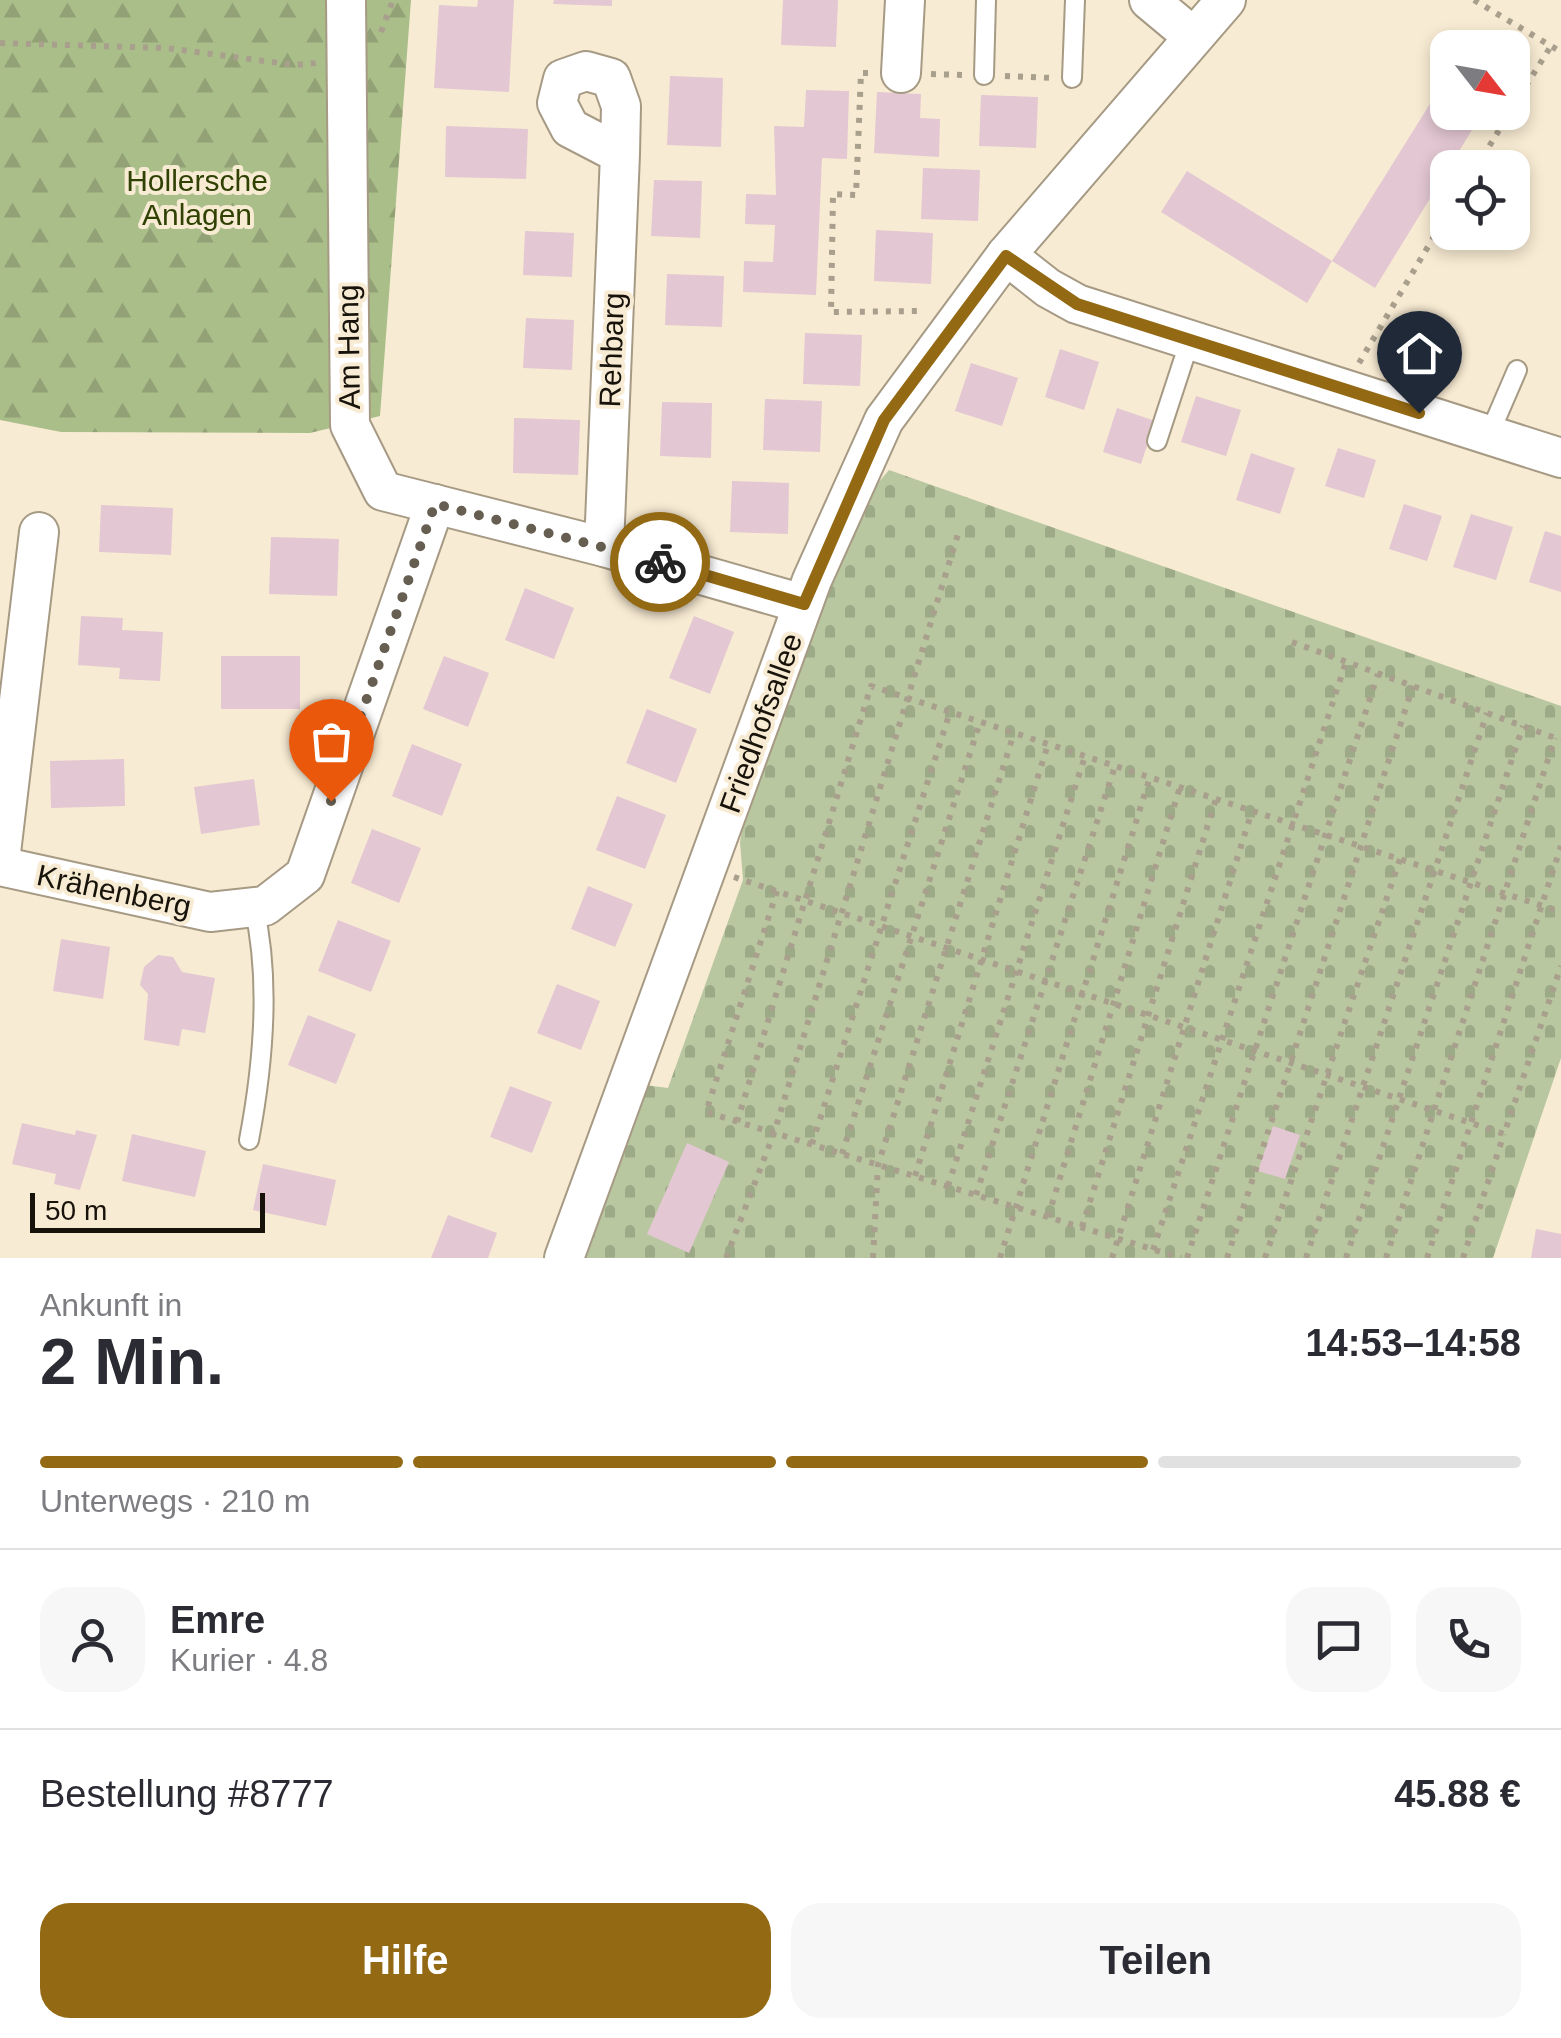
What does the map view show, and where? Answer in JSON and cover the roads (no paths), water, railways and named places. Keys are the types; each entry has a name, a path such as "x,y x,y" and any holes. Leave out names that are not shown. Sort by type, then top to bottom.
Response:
{"street":[{"name":"Am Hang","path":"346,0 350,425 382,491 604,546 804,604"},
{"path":"902,74 905,0"},
{"path":"1149,0 1191,35"},
{"name":"Friedhofsallee","path":"564,1258 804,604 884,420 1006,256 1191,35 1226,0"},
{"name":"Rehbarg","path":"604,546 620,154"},
{"path":"1006,256 1077,304 1561,458"},
{"name":"Krähenberg","path":"0,864 210,912 265,906 305,875 435,504"},
{"path":"0,864 39,532"}],"lane":[{"path":"984,76 986,0"},
{"path":"1072,78 1075,0"},
{"path":"1157,441 1190,340"},
{"path":"1489,435 1517,370"},
{"path":"248,1140 255,1106 263,974 254,907"}],"park label":[{"name":"Hollersche Anlagen","path":"197,198"}]}
